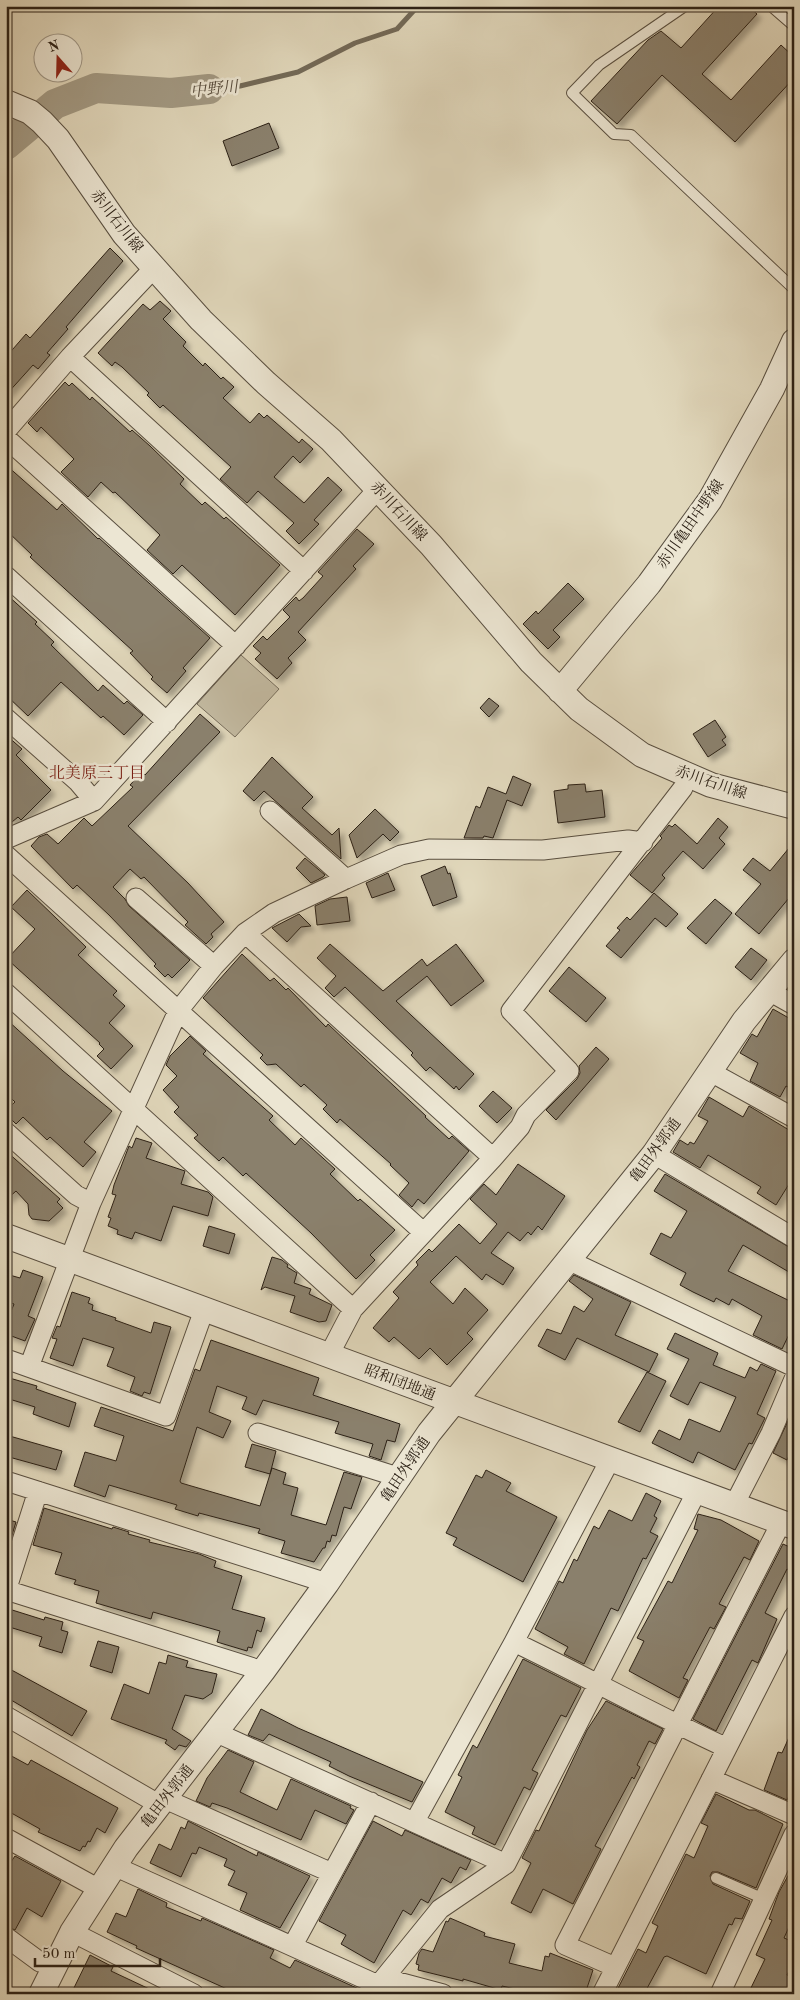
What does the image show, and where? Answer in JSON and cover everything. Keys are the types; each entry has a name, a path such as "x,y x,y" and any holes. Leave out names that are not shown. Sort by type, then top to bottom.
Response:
{"street":[{"name":"赤川石川線","path":"13,104 42,122 58,139 124,234 201,320 266,383 331,440 431,545 531,662 560,691 608,731 642,755 710,785 794,807"},
{"path":"6,431 70,357 154,268"},
{"name":"赤川亀田中野線","path":"560,691 649,584 710,500 772,389 794,341"},
{"path":"70,357 304,571"},
{"path":"6,438 236,646"},
{"path":"6,839 94,802 378,489"},
{"path":"6,576 167,722"},
{"path":"6,718 78,782 94,802"},
{"path":"329,1355 354,1308 493,1158 520,1127 526,1115 569,1071 511,1011 683,788"},
{"path":"270,811 346,879"},
{"path":"29,1367 91,1203 178,1011 214,966 245,933 274,913 346,879 401,856 429,849 543,850 628,840 642,842"},
{"path":"6,855 424,1232"},
{"path":"136,898 214,966"},
{"path":"245,933 493,1158"},
{"name":"亀田外郭通","path":"41,1994 72,1932 114,1866 263,1671 401,1478 429,1433 570,1261 654,1154 744,1021 794,961"},
{"path":"769,991 794,1005"},
{"path":"6,993 354,1308"},
{"path":"709,1071 794,1118"},
{"path":"6,1132 76,1195 91,1203"},
{"path":"654,1154 794,1238"},
{"name":"昭和団地通","path":"6,1236 610,1460 734,1505 789,1521"},
{"path":"570,1261 794,1367"},
{"path":"6,1359 166,1416 204,1310"},
{"path":"734,1505 771,1433 794,1379"},
{"path":"258,1433 401,1478"},
{"path":"415,1822 514,1642 610,1460"},
{"path":"6,1481 327,1583"},
{"path":"38,1491 6,1590 263,1671"},
{"path":"378,1984 440,1910 506,1864 697,1491"},
{"path":"615,1967 565,1945 677,1725 789,1521"},
{"path":"602,1994 794,1616"},
{"path":"514,1642 599,1683 677,1725 727,1748"},
{"path":"6,1716 163,1802 332,1873"},
{"path":"215,1732 506,1864"},
{"path":"710,1779 794,1815"},
{"path":"292,1945 371,1802"},
{"path":"720,1994 794,1834"},
{"path":"6,1838 99,1889"},
{"path":"114,1866 378,1984 398,1982 443,1994"},
{"path":"72,1932 194,1994"},
{"path":"6,1937 40,1962"}],"lane":[{"path":"685,6 599,65 572,93 614,134 631,135 794,288"},
{"path":"771,6 794,26"},
{"path":"716,1878 764,1899"}],"shaded area":[{"path":"241,655 279,689 235,737 197,704"}],"building":[{"path":"719,6 748,6 757,14 702,74 731,100 781,45 794,57 794,78 735,142 662,75 617,124 591,101 648,40 661,31 681,48"},
{"path":"269,123 279,148 232,166 223,141"},
{"path":"110,248 123,261 66,327 68,329 47,353 50,355 38,369 33,365 6,395 6,357 26,334 30,338"},
{"path":"160,301 171,311 163,319 186,342 183,346 203,366 205,363 221,379 223,377 234,387 223,398 250,423 259,413 264,418 267,415 299,443 302,439 313,449 300,463 293,456 274,477 304,503 328,477 342,490 314,520 319,524 299,544 286,531 294,523 258,491 247,503 220,479 231,467 163,405 160,408 147,395 149,393 122,367 115,362 112,366 98,353 143,304 150,310"},
{"path":"65,382 69,386 72,383 90,400 92,397 130,432 132,430 184,479 180,484 202,505 205,502 224,519 226,517 280,565 235,615 182,565 173,574 147,550 160,535 115,492 113,493 101,482 88,497 61,472 74,459 41,427 37,432 28,423"},
{"path":"6,465 57,510 62,504 98,539 210,638 183,668 186,671 167,693 151,679 153,677 130,653 133,651 30,557 32,555 6,530"},
{"path":"357,529 374,544 353,566 356,569 298,632 306,640 288,658 292,663 277,679 255,659 261,653 253,646 263,636 267,640 290,617 283,610 296,597 299,601 303,598 323,576 318,572"},
{"path":"568,583 584,599 553,630 560,637 548,649 523,624 536,611 538,614"},
{"path":"6,594 37,622 35,624 54,642 51,645 98,691 103,685 124,704 127,701 143,715 124,735 103,716 101,718 61,682 28,716 6,695"},
{"path":"489,698 499,706 489,717 480,708"},
{"path":"200,714 220,732 128,826 188,883 224,922 211,934 213,937 206,944 185,925 188,922 144,877 141,879 130,869 113,887 129,906 190,960 172,978 168,974 165,977 154,966 156,964 109,915 77,885 73,889 31,846 39,837 47,834 58,844 84,818 92,826 133,787 130,785 142,772 145,775"},
{"path":"715,720 726,737 722,740 726,745 708,757 693,734"},
{"path":"6,735 22,749 16,755 51,790 21,820 18,817 12,822 6,816"},
{"path":"272,757 313,797 302,808 332,835 339,828 341,859 264,791 254,801 243,791"},
{"path":"513,776 531,784 522,806 507,800 493,838 484,836 483,838 464,838 476,806 480,808 488,787 506,794"},
{"path":"585,784 586,792 602,790 605,817 558,823 554,791 568,789 568,785"},
{"path":"375,809 399,832 390,841 383,834 357,858 349,835"},
{"path":"718,818 728,827 719,838 725,844 703,869 683,851 662,875 665,878 652,893 630,875 662,838 660,836 669,825 672,827 675,824 697,844"},
{"path":"794,842 794,892 759,934 735,914 761,884 743,870 753,858 770,871"},
{"path":"305,858 325,875 311,883 296,868"},
{"path":"445,866 448,874 450,873 457,897 433,906 421,876"},
{"path":"388,873 395,890 372,898 366,883"},
{"path":"27,890 86,947 78,955 117,991 113,995 125,1006 109,1023 133,1046 111,1069 97,1056 104,1049 100,1043 7,959 35,929 11,907"},
{"path":"654,893 678,914 666,927 655,918 621,958 606,946 620,930 617,928 627,917 630,920"},
{"path":"347,897 350,921 317,925 315,906 330,899"},
{"path":"715,899 732,913 706,944 687,928"},
{"path":"299,914 311,926 301,927 287,942 272,928"},
{"path":"330,944 383,991 422,959 427,966 456,944 484,981 451,1006 427,976 396,1001 474,1074 459,1090 456,1086 454,1089 430,1067 426,1071 411,1055 413,1053 345,987 334,997 325,988 336,976 317,958"},
{"path":"751,948 767,960 751,980 735,967"},
{"path":"242,954 270,981 274,978 286,990 288,988 326,1027 328,1024 449,1139 452,1136 469,1151 424,1204 418,1199 412,1207 399,1195 409,1183 391,1164 340,1119 337,1123 323,1109 327,1105 304,1084 301,1087 276,1064 267,1065 260,1058 263,1055 203,998"},
{"path":"569,967 606,998 586,1022 549,991"},
{"path":"773,1009 794,1021 794,1090 786,1086 780,1097 750,1081 758,1063 740,1053 752,1034 757,1037"},
{"path":"6,1019 63,1071 112,1111 84,1142 96,1152 83,1167 50,1137 47,1140 23,1117 16,1124 6,1114 6,1110 15,1102 6,1093"},
{"path":"190,1036 206,1051 203,1054 273,1116 269,1120 295,1145 301,1138 335,1169 330,1174 358,1201 360,1199 395,1230 370,1255 375,1260 356,1279 311,1233 246,1173 243,1176 223,1157 219,1161 194,1138 198,1135 174,1112 179,1107 163,1090 177,1076 166,1065 170,1056"},
{"path":"596,1047 609,1059 556,1120 546,1110 577,1079 580,1073 579,1066"},
{"path":"493,1091 512,1108 497,1123 479,1106"},
{"path":"709,1097 743,1117 749,1106 794,1133 794,1176 776,1205 757,1193 761,1187 708,1155 700,1168 673,1152 680,1140 688,1145 690,1142 694,1144 708,1121 698,1116"},
{"path":"136,1138 152,1143 146,1158 185,1171 181,1184 208,1192 213,1197 208,1216 173,1206 161,1241 135,1232 132,1239 117,1234 118,1230 108,1226 111,1218 108,1217 116,1195 112,1194 114,1185 129,1146 132,1148"},
{"path":"6,1151 60,1199 57,1202 63,1208 49,1221 32,1219 29,1215 28,1204 16,1191 6,1200"},
{"path":"518,1164 565,1196 542,1230 538,1226 531,1235 528,1232 520,1241 508,1232 491,1253 514,1268 503,1285 486,1274 482,1280 456,1256 430,1282 453,1304 465,1288 488,1310 467,1333 473,1339 447,1365 430,1348 419,1359 394,1337 389,1342 373,1328 399,1298 393,1292 418,1265 416,1262 429,1249 432,1252 459,1224 480,1244 497,1224 470,1199 484,1184 496,1195"},
{"path":"665,1174 794,1250 794,1275 743,1245 728,1271 794,1303 794,1324 782,1349 753,1335 762,1316 732,1299 729,1305 716,1298 714,1302 680,1285 686,1273 650,1254 661,1233 671,1238 687,1211 654,1191"},
{"path":"209,1226 235,1234 229,1254 203,1246"},
{"path":"272,1257 282,1260 288,1265 287,1267 297,1273 294,1283 311,1289 309,1294 332,1305 326,1321 319,1322 290,1312 295,1296 265,1287 261,1290"},
{"path":"23,1270 43,1277 28,1316 35,1319 25,1341 6,1334 6,1324 14,1304 6,1301 6,1274 20,1278"},
{"path":"574,1275 631,1302 615,1335 658,1354 649,1372 577,1338 565,1360 538,1346 547,1329 561,1334 574,1306 584,1312 593,1299 569,1281"},
{"path":"72,1292 90,1298 88,1303 93,1305 92,1310 151,1333 154,1322 171,1327 150,1394 144,1392 142,1396 130,1391 135,1377 107,1366 114,1348 83,1338 73,1366 50,1358 57,1339 52,1338 57,1326 60,1327"},
{"path":"675,1333 718,1353 713,1365 745,1378 750,1367 757,1371 761,1364 776,1371 757,1414 765,1418 752,1444 749,1443 735,1470 698,1452 693,1463 652,1443 659,1430 680,1440 689,1419 720,1432 736,1397 700,1382 688,1405 670,1396 689,1359 667,1349"},
{"path":"211,1340 319,1378 313,1395 400,1424 395,1442 387,1440 381,1460 369,1456 373,1444 335,1433 339,1422 263,1400 256,1415 242,1409 247,1397 217,1386 209,1412 231,1421 223,1438 197,1427 180,1481 181,1483 260,1506 272,1468 286,1473 283,1484 298,1488 291,1515 326,1525 344,1472 362,1477 351,1509 344,1507 336,1536 332,1535 330,1542 327,1541 325,1548 323,1548 314,1562 281,1553 285,1541 258,1533 260,1529 199,1513 198,1516 175,1509 177,1505 109,1485 105,1497 74,1486 85,1452 116,1461 124,1436 94,1426 101,1407 173,1431 195,1369 200,1371"},
{"path":"647,1372 666,1381 640,1432 618,1422"},
{"path":"6,1377 37,1386 36,1389 76,1403 69,1427 33,1414 35,1407 6,1398"},
{"path":"794,1408 794,1445 787,1460 773,1453"},
{"path":"6,1435 62,1451 56,1470 9,1457 11,1452 6,1451"},
{"path":"252,1444 276,1451 270,1474 245,1467"},
{"path":"486,1470 511,1483 506,1491 557,1517 523,1582 453,1545 457,1538 446,1533 476,1475 482,1478"},
{"path":"646,1493 661,1501 654,1516 657,1518 650,1532 658,1536 646,1559 643,1558 618,1611 611,1608 584,1664 564,1654 568,1647 535,1629 559,1581 563,1583 574,1559 577,1561 594,1526 599,1529 609,1510 632,1521"},
{"path":"44,1508 112,1529 113,1527 129,1532 128,1534 150,1540 149,1542 199,1554 216,1561 214,1567 242,1576 232,1609 265,1618 261,1632 257,1630 252,1648 248,1647 247,1651 217,1642 220,1631 153,1612 151,1619 96,1603 99,1591 74,1584 76,1580 55,1574 62,1553 33,1545"},
{"path":"698,1514 721,1520 759,1541 750,1560 744,1557 719,1604 726,1607 714,1629 710,1627 683,1678 688,1680 679,1698 629,1671 644,1641 637,1638 668,1581 672,1583 698,1530 694,1529"},
{"path":"6,1519 16,1522 11,1538 6,1536"},
{"path":"783,1544 794,1549 794,1573 787,1569 765,1613 777,1619 758,1663 752,1660 716,1731 693,1719"},
{"path":"9,1609 44,1620 45,1617 63,1622 61,1630 68,1632 62,1653 39,1646 42,1637 6,1626"},
{"path":"98,1641 119,1647 112,1673 90,1666"},
{"path":"168,1655 188,1661 186,1667 217,1674 212,1693 203,1699 185,1695 172,1729 191,1741 186,1747 179,1745 175,1750 165,1743 167,1740 111,1719 124,1684 149,1694 159,1662 166,1664"},
{"path":"523,1659 581,1688 566,1717 561,1715 532,1770 538,1773 530,1790 524,1787 495,1845 472,1834 475,1827 445,1812 462,1777 458,1775 473,1745 477,1748"},
{"path":"6,1667 87,1711 72,1736 6,1697"},
{"path":"606,1701 663,1729 655,1744 649,1741 637,1765 640,1767 634,1779 632,1777 595,1846 601,1849 573,1904 543,1889 531,1913 511,1903 531,1863 522,1858 536,1830 539,1831 587,1730"},
{"path":"261,1709 298,1728 423,1782 412,1802 349,1776 329,1766 331,1762 269,1734 263,1741 248,1735"},
{"path":"794,1726 794,1786 787,1800 764,1790 778,1752 782,1753"},
{"path":"228,1750 254,1762 240,1792 277,1810 291,1779 351,1806 350,1808 354,1810 346,1824 315,1810 301,1840 227,1808 212,1803 210,1807 196,1801 207,1778"},
{"path":"6,1753 28,1765 31,1760 118,1808 105,1833 97,1828 90,1842 88,1841 80,1851 38,1832 40,1829 6,1810"},
{"path":"716,1794 783,1824 756,1888 718,1872 712,1872 710,1876 713,1884 750,1901 742,1919 735,1918 732,1925 729,1924 706,1974 667,1956 664,1957 644,1994 615,1994 638,1949 646,1953 658,1926 652,1923 686,1854 694,1858 708,1826 701,1823"},
{"path":"188,1821 257,1856 258,1852 310,1876 280,1928 240,1910 247,1893 228,1885 235,1871 224,1866 227,1859 199,1847 196,1854 192,1853 181,1877 150,1863 159,1844 171,1850 181,1827 185,1829"},
{"path":"373,1821 402,1836 405,1830 471,1860 466,1870 460,1867 451,1883 442,1878 428,1903 421,1899 411,1915 403,1910 374,1963 341,1944 346,1935 319,1921"},
{"path":"15,1856 61,1881 42,1917 27,1908 15,1930 6,1926 6,1869"},
{"path":"794,1865 794,1916 784,1938 794,1942 794,1961 787,1975 794,1978 794,1994 748,1994 765,1959 756,1955 772,1920 769,1919 779,1892"},
{"path":"138,1889 167,1903 166,1907 201,1921 202,1918 274,1950 270,1958 290,1968 295,1960 361,1990 360,1994 238,1994 136,1948 137,1946 107,1932 116,1913 126,1917"},
{"path":"450,1918 485,1933 484,1936 515,1944 509,1963 542,1971 545,1956 549,1957 550,1953 593,1970 585,1994 537,1994 502,1986 501,1990 463,1979 463,1981 418,1970 419,1965 416,1964 419,1953 422,1949 433,1952 446,1921 448,1922"},
{"path":"90,1955 113,1967 111,1971 160,1994 71,1994"}],"waterway":[{"name":"中野川","path":"209,89 240,86 298,72 355,43 397,29 418,6"},
{"name":"中野川","path":"6,145 55,104 96,88 171,93 209,89"}],"district":[{"name":"北美原三丁目","path":"97,772"}]}
